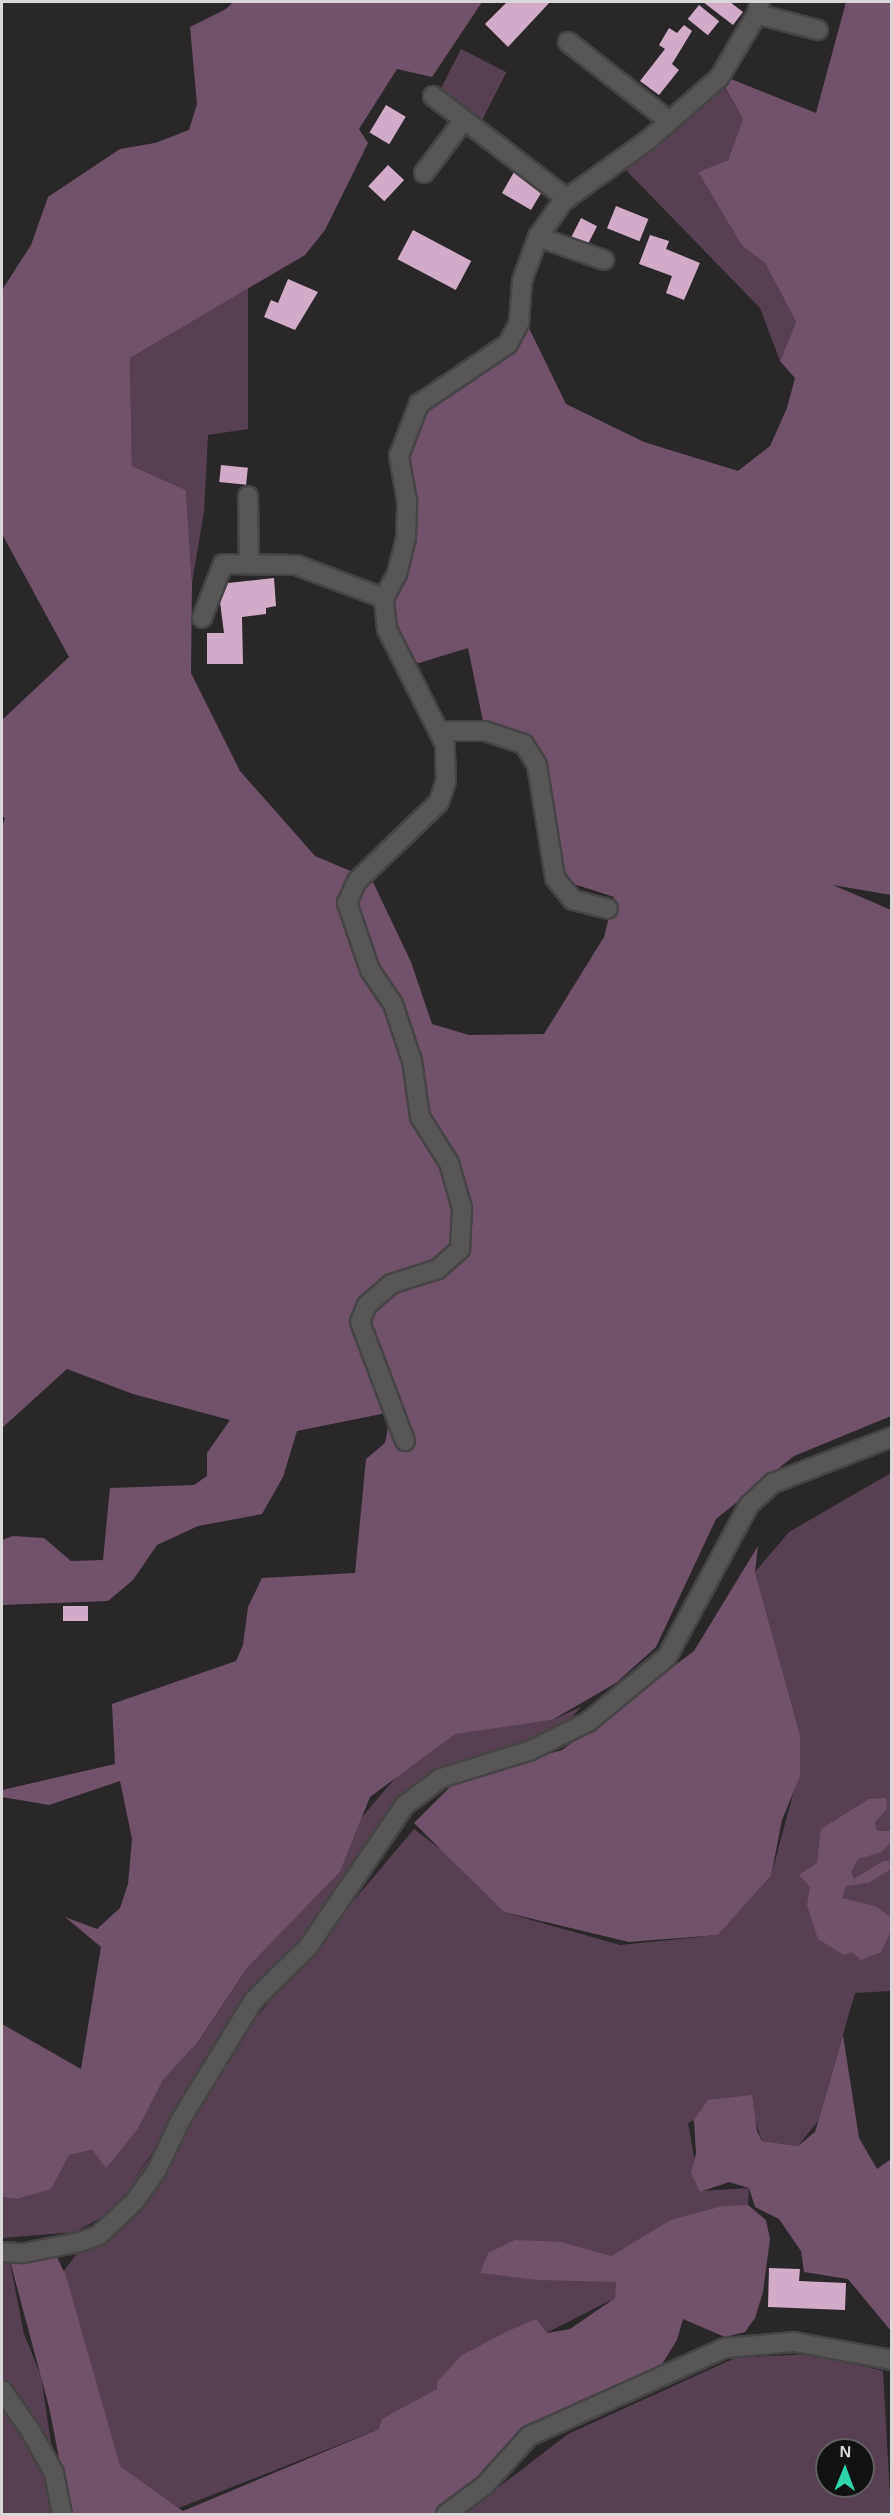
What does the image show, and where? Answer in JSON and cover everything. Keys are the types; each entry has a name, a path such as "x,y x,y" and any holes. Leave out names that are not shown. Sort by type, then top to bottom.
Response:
{"street":[{"path":"405,1441 360,1322 367,1305 391,1284 438,1269 460,1249 462,1208 449,1163 420,1117 412,1061 393,1004 370,970 347,903 357,881 439,802 446,780 445,744 387,629 384,598 397,574 406,538 408,501 399,456 419,404 508,344 519,323 522,281 538,237 567,199 601,178 719,78 758,8 818,30"},
{"path":"568,42 669,121"},
{"path":"434,96 567,199"},
{"path":"424,173 464,120"},
{"path":"538,237 604,260"},
{"path":"248,496 249,564"},
{"path":"202,618 223,564 296,565 384,598"},
{"path":"439,731 485,731 524,744 537,765 555,878 573,900 608,909"},
{"path":"2,2252 24,2253 80,2242 99,2235 134,2202 156,2172 180,2121 254,2000 309,1947 405,1805 441,1778 530,1751 588,1722 667,1657 749,1505 773,1483 891,1437"},
{"path":"446,2514 484,2486 529,2436 725,2348 794,2342 891,2360"},
{"path":"2,2390 30,2430 54,2473 63,2514"}],"shaded area":[{"path":"233,2 482,2 432,77 397,69 359,129 368,143 325,230 305,255 130,358 132,466 186,490 192,583 191,673 240,771 315,856 372,880 411,962 432,1024 469,1035 544,1034 604,937 614,897 555,878 524,744 485,731 468,648 419,663 401,657 387,629 397,574 399,456 419,404 525,320 566,404 644,442 738,471 770,446 787,408 795,378 780,361 796,322 765,263 742,246 698,172 728,160 743,119 722,82 726,77 816,113 846,2 891,2 891,895 833,885 891,910 891,1416 794,1456 716,1519 656,1647 616,1683 552,1720 455,1734 370,1797 340,1872 247,1968 197,2043 163,2080 138,2129 106,2168 92,2150 69,2155 51,2189 17,2199 2,2197 2,2024 81,2069 101,1947 65,1917 97,1929 120,1908 128,1884 132,1839 120,1781 49,1805 2,1797 2,1790 115,1764 112,1704 236,1661 243,1645 248,1607 262,1578 355,1573 366,1459 385,1443 391,1412 297,1431 283,1477 262,1514 198,1526 157,1545 133,1580 108,1601 2,1605 2,1540 13,1536 44,1538 71,1561 103,1560 110,1488 194,1485 207,1476 207,1453 230,1420 133,1394 67,1369 2,1428 2,827 5,818 2,816 2,720 69,657 2,534 2,290 31,245 48,197 120,149 155,143 189,130 197,104 190,27 226,9"},
{"path":"461,49 506,72 481,121 436,98"},
{"path":"719,78 743,119 728,160 698,172 742,246 765,263 796,322 780,361 760,308 623,167"},
{"path":"248,288 248,429 208,435 204,512 192,583 186,490 132,466 130,358"},
{"path":"891,1473 891,1991 855,1993 818,2121 798,2146 762,2141 747,2096 688,2123 700,2191 749,2188 748,2205 670,2220 611,2256 488,2253 481,2273 617,2282 615,2298 448,2383 379,2429 179,2508 117,2464 63,2272 107,2214 76,2232 2,2238 2,2197 17,2199 50,2189 69,2155 92,2150 106,2167 138,2129 163,2080 197,2043 247,1968 340,1872 362,1817 397,1776 456,1732 552,1720 581,1707 551,1740 414,1800 336,1897 133,2180 270,2000 414,1829 452,1858 504,1912 620,1945 718,1935 771,1876 793,1794 800,1735 755,1572 789,1532"},
{"path":"758,1546 755,1572 800,1735 800,1776 782,1820 771,1876 718,1935 629,1942 504,1912 414,1823 458,1779 562,1750 694,1651"},
{"path":"886,1798 887,1809 875,1822 877,1831 890,1831 891,1841 882,1852 858,1859 851,1872 854,1879 883,1861 889,1861 891,1869 868,1883 846,1886 842,1898 875,1906 891,1917 891,1931 881,1952 861,1960 852,1952 844,1955 818,1939 807,1905 810,1887 799,1875 817,1863 821,1829 869,1799"},
{"path":"843,2035 859,2138 877,2169 891,2159 891,2331 848,2279 804,2272 801,2251 779,2219 755,2207 749,2188 729,2182 700,2192 691,2173 696,2153 694,2120 708,2100 752,2095 757,2131 762,2141 798,2146 815,2132"},
{"path":"748,2205 766,2220 770,2239 763,2292 755,2318 745,2332 725,2337 683,2319 677,2340 659,2369 549,2416 511,2439 499,2461 436,2514 70,2514 49,2407 10,2261 56,2255 66,2276 120,2466 183,2511 379,2429 382,2419 437,2389 437,2382 462,2355 508,2331 536,2319 547,2333 570,2329 615,2298 616,2282 538,2280 480,2273 488,2253 515,2240 561,2242 611,2256 670,2220 723,2206"},
{"path":"2,2252 8,2253 24,2334 41,2376 58,2490 67,2514 2,2514"},
{"path":"812,2354 883,2371 891,2514 464,2514 568,2434 735,2358"}],"building":[{"path":"507,2 550,2 508,47 485,24"},
{"path":"703,2 730,2 743,12 733,25"},
{"path":"699,5 719,21 708,35 688,19"},
{"path":"684,25 692,31 672,64 679,70 659,95 640,81 665,49 659,45 669,28 677,33"},
{"path":"386,105 406,117 389,144 370,132"},
{"path":"388,165 404,180 384,201 368,186"},
{"path":"514,172 541,193 531,210 502,193"},
{"path":"616,206 648,219 639,241 607,228"},
{"path":"581,218 597,226 588,245 571,237"},
{"path":"413,230 471,261 456,290 398,259"},
{"path":"650,235 669,241 666,249 700,263 684,300 666,293 672,276 639,264"},
{"path":"288,279 318,292 295,330 264,317 271,300 278,303"},
{"path":"221,465 248,468 246,485 219,482"},
{"path":"274,578 276,606 266,608 266,614 242,617 243,664 207,664 207,633 224,633 220,602 228,583"},
{"path":"63,1606 88,1606 88,1621 63,1621"},
{"path":"769,2268 800,2269 799,2281 846,2283 845,2310 768,2307"}]}
